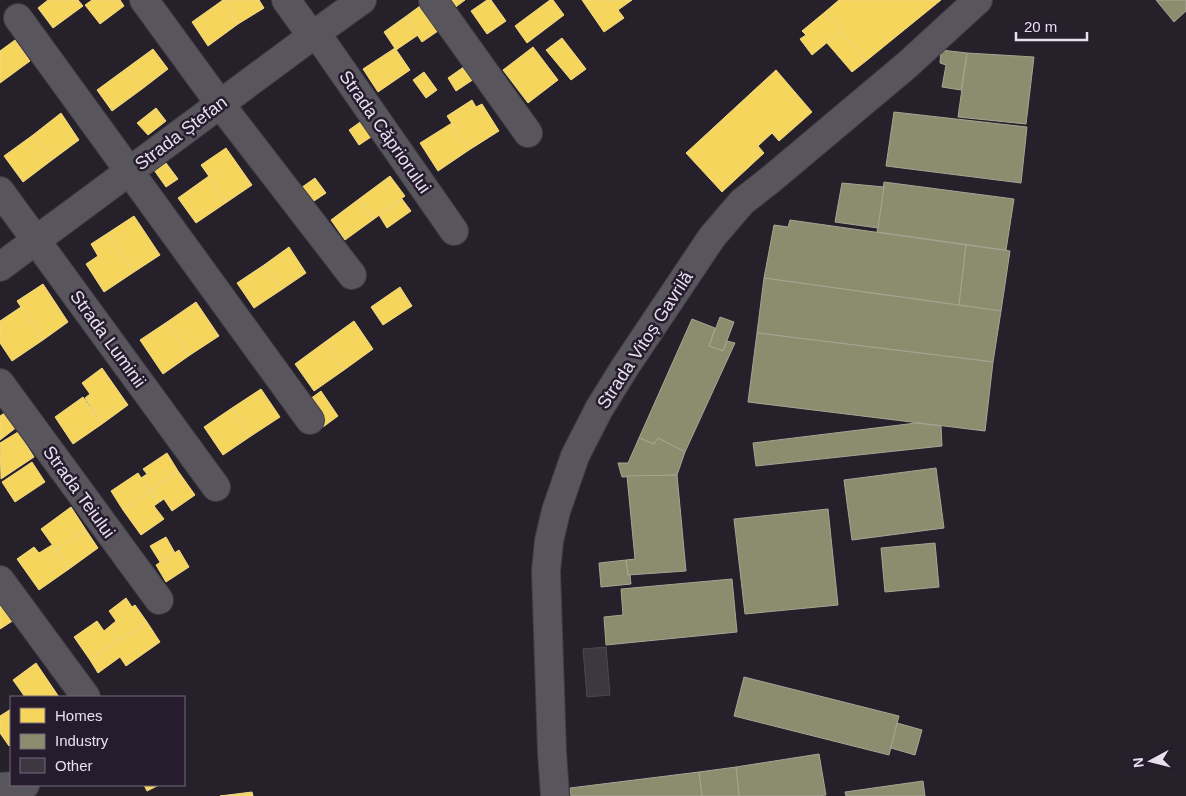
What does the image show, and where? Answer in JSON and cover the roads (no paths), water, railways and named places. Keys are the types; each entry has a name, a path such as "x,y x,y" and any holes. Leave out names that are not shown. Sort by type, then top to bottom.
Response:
{"street":[{"path":"144,0 220,104 352,275"},
{"name":"Strada Căpriorului","path":"286,0 314,35 454,231"},
{"name":"Strada Ștefan","path":"0,267 362,0"},
{"path":"433,0 528,133"},
{"name":"Strada Vitoș Gavrilă","path":"555,796 546,571 549,541 556,511 575,456 599,409 712,237 742,202 907,65 978,0"},
{"path":"18,18 310,420"},
{"name":"Strada Luminii","path":"0,191 216,487"},
{"name":"Strada Teiului","path":"0,384 159,600"},
{"path":"0,580 85,696"}]}
